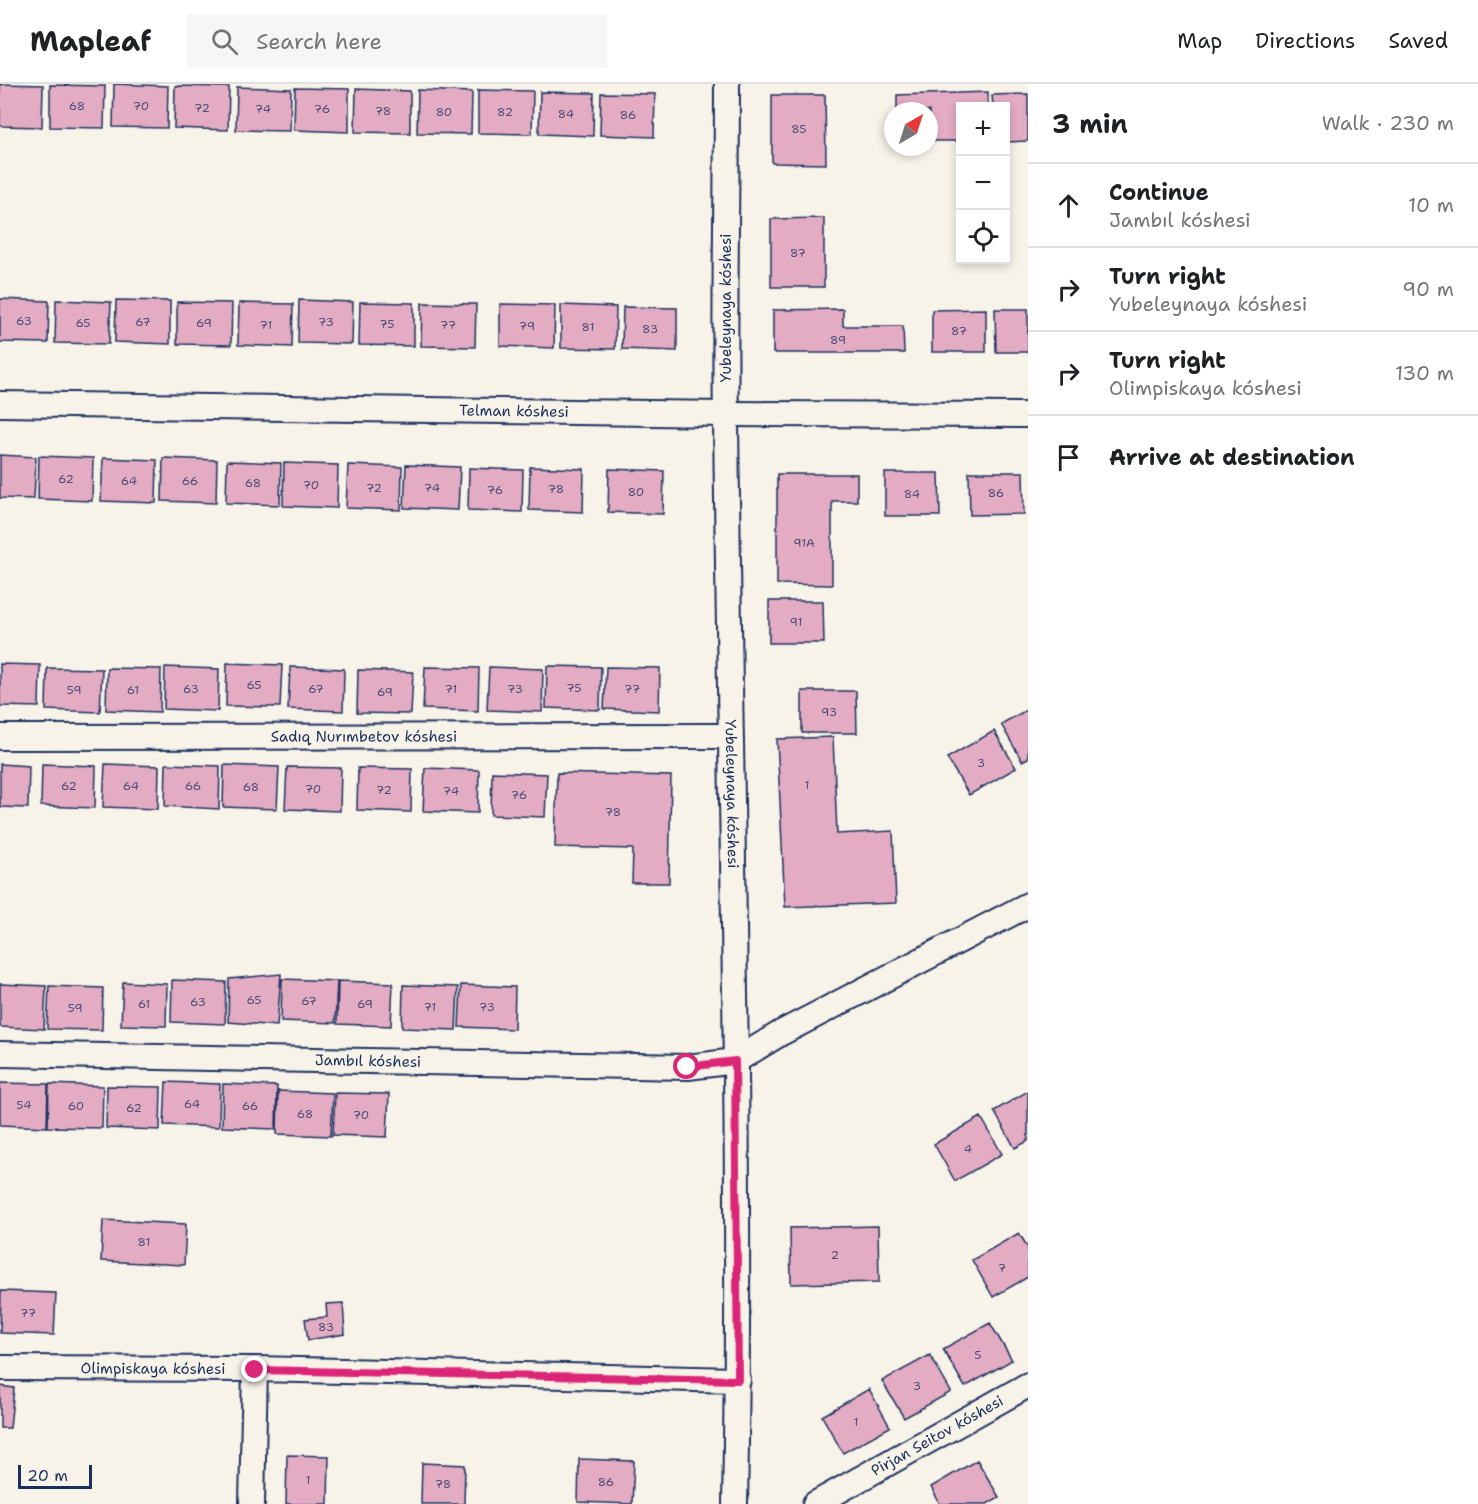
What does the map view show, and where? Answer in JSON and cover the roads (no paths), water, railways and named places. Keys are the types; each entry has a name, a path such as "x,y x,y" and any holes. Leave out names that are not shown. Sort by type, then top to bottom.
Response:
{"street":[{"name":"Yubeleynaya kóshesi","path":"727,84 725,414 738,1380 735,1504"},
{"name":"Telman kóshesi","path":"0,404 725,414 1028,415"},
{"name":"Sadıq Nurımbetov kóshesi","path":"0,737 730,736"},
{"path":"735,1061 781,1034 1028,905"},
{"name":"Jambıl kóshesi","path":"0,1054 687,1067 735,1061"},
{"name":"Olimpiskaya kóshesi","path":"0,1368 255,1370 738,1380"},
{"path":"252,1504 255,1370"},
{"name":"Pirjan Seitov kóshesi","path":"815,1504 1028,1385"}]}
